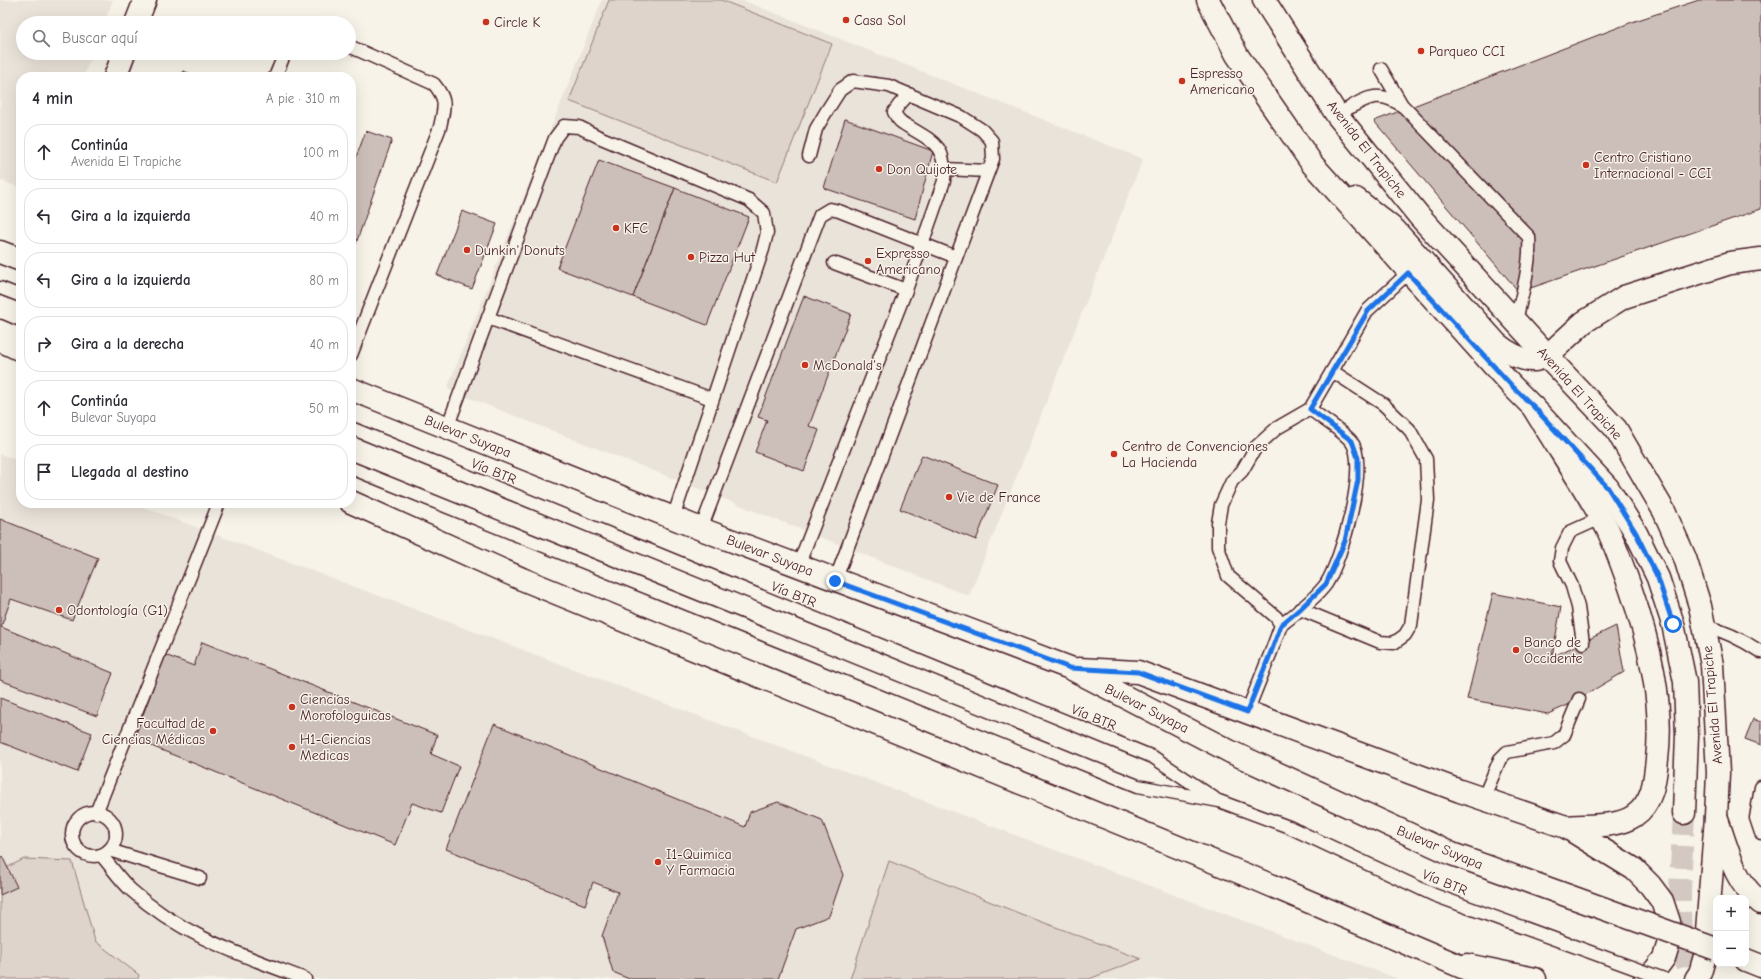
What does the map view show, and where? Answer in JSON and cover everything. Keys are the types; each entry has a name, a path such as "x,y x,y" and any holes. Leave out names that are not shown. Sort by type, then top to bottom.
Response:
{"main road":[{"path":"139,16 145,0"},
{"name":"Avenida El Trapiche","path":"1208,0 1237,55 1312,165 1408,273 1608,488 1636,533 1658,578 1673,624 1685,682 1687,735 1684,813"},
{"name":"Avenida El Trapiche","path":"1264,0 1337,115 1420,217 1616,429 1664,511 1685,558 1700,606 1712,672 1718,773 1705,956 1700,973 1696,979"},
{"path":"117,72 121,60"},
{"path":"1312,165 1395,230 1497,344 1511,355 1526,359 1534,360 1547,356 1584,322 1624,297 1730,263 1761,259"},
{"path":"0,252 16,258"},
{"path":"0,340 16,348"},
{"name":"Bulevar Suyapa","path":"356,392 835,581 1070,668 1231,752 1452,854 1713,948"},
{"path":"1533,406 1601,518 1625,572 1642,622 1653,672 1660,736 1654,786 1646,804 1634,816 1616,823 1566,827"},
{"path":"356,504 522,579 1256,879 1490,979"},
{"path":"1070,668 1138,672 1482,799 1566,827 1634,870 1650,885 1662,902 1669,922 1669,942 1664,958 1656,970 1645,979"},
{"path":"1716,817 1737,875 1749,894 1761,903"},
{"path":"1443,960 1535,979"},
{"path":"1749,961 1761,966"}],"lane":[{"path":"356,49 434,84 443,94 444,105 440,127 356,342"},
{"path":"277,72 282,60"},
{"path":"1381,69 1404,108"},
{"path":"809,156 816,130 826,112 840,90 852,81 889,86 909,94 962,117 982,130 992,141 993,159 835,581"},
{"path":"798,566 906,290 944,181 945,169 939,147 898,120 894,112 898,104 909,94"},
{"path":"1337,115 1369,98 1381,96 1392,99 1404,108 1528,237 1530,250 1516,321"},
{"path":"447,428 555,138 564,126 579,127 599,137 749,200 764,213 767,233 763,249 673,518"},
{"path":"945,169 988,171"},
{"path":"701,529 820,215 830,209 840,211 956,257"},
{"path":"834,263 906,290"},
{"path":"1281,625 1276,617 1228,576 1218,547 1218,523 1221,505 1232,481 1242,471 1256,447 1277,428 1310,409 1368,311 1408,273"},
{"path":"0,288 16,294"},
{"path":"488,318 712,399"},
{"path":"0,326 16,333"},
{"path":"1300,609 1380,642 1394,643 1405,635 1411,625 1427,508 1426,459 1409,429 1383,404 1332,371"},
{"path":"1247,712 1281,625 1326,584 1345,541 1358,480 1358,458 1352,441 1310,409"},
{"name":"Vía BTR","path":"356,430 1153,757 1219,801"},
{"name":"Vía BTR","path":"356,470 1138,786 1219,801 1289,827 1434,895 1664,979"},
{"path":"96,812 217,508"},
{"path":"1583,643 1578,607 1572,586 1560,562 1562,548 1570,532 1601,518"},
{"path":"1704,626 1721,630 1744,641 1761,652"},
{"path":"1482,799 1500,759 1507,752 1554,743 1564,735 1579,699"},
{"path":"1761,787 1756,818 1761,833"},
{"path":"105,852 114,841 116,832 112,822 105,815 96,812 86,814 78,819 73,827 72,837 75,846 82,853 91,856 105,852 200,878"},
{"path":"105,852 130,889 159,912 191,933 234,952 305,979"}],"shaded area":[{"path":"0,0 113,0 107,16 16,16 16,60 90,60 85,72 16,72 16,186 0,180"},
{"path":"602,0 742,0 1143,159 969,596 447,389"},
{"path":"609,0 721,0 832,44 777,182 569,101"},
{"path":"0,454 16,460 16,508 145,508 1398,979 0,979"},
{"path":"24,859 72,861 95,941 139,975 138,979 0,979 0,871"},
{"path":"889,861 1021,914 1141,959 1089,979 850,979"}],"building":[{"name":"Centro Cristiano Internacional - CCI","path":"1699,0 1761,0 1761,209 1519,292 1374,121 1635,21"},
{"name":"Don Quijote","path":"845,119 933,151 915,219 824,188"},
{"path":"366,131 392,140 356,244 356,157"},
{"name":"KFC","path":"599,160 675,188 633,297 557,268"},
{"name":"Pizza Hut","path":"675,188 749,217 707,325 633,297"},
{"name":"Dunkin' Donuts","path":"462,211 497,224 472,289 437,275"},
{"name":"McDonald's","path":"804,296 851,314 809,426 819,430 804,471 755,452 767,420 758,417"},
{"name":"Vie de France","path":"922,455 998,485 976,540 900,509"},
{"name":"Odontología (G1)","path":"0,519 98,558 72,620 11,599 1,627 113,673 97,716 0,680"},
{"name":"Banco de Occidente","path":"1493,593 1561,607 1552,657 1616,626 1624,672 1568,705 1548,714 1467,699"},
{"name":"H1-Ciencias Medicas","path":"202,642 437,735 431,754 459,766 441,813 412,803 395,845 134,739 165,655 194,666"},
{"path":"0,698 92,733 77,772 0,742"},
{"path":"1753,719 1761,722 1761,745 1745,739"},
{"name":"I1-Quimica Y Farmacia","path":"494,724 745,827 750,812 778,802 822,820 843,875 829,916 796,929 778,979 629,979 613,972 602,936 618,892 593,882 585,905 446,849"},
{"path":"2,856 17,887 0,895 0,858"}],"tunnel":[{"path":"1684,813 1680,919 1685,960 1691,979"}],"place":[{"name":"Casa Sol","path":"846,20"},
{"name":"Circle K","path":"486,22"},
{"name":"Parqueo CCI","path":"1421,51"},
{"name":"Espresso Americano","path":"1182,81"},
{"name":"Centro Cristiano Internacional - CCI","path":"1586,165"},
{"name":"Don Quijote","path":"879,169"},
{"name":"KFC","path":"616,228"},
{"name":"Dunkin' Donuts","path":"467,250"},
{"name":"Pizza Hut","path":"691,257"},
{"name":"Expresso Americano","path":"868,261"},
{"name":"McDonald's","path":"805,365"},
{"name":"Centro de Convenciones La Hacienda","path":"1114,454"},
{"name":"Vie de France","path":"949,497"},
{"name":"Odontología (G1)","path":"59,610"},
{"name":"Banco de Occidente","path":"1516,650"},
{"name":"Ciencias Morofologuicas","path":"292,707"},
{"name":"Facultad de Ciencias Médicas","path":"213,731"},
{"name":"H1-Ciencias Medicas","path":"292,747"},
{"name":"I1-Quimica Y Farmacia","path":"658,862"}],"route":[{"path":"835,581 1070,668 1138,672 1247,712 1281,625 1326,584 1345,541 1358,480 1358,458 1352,441 1310,409 1368,311 1408,273 1608,488 1636,533 1658,578 1673,624"}]}
